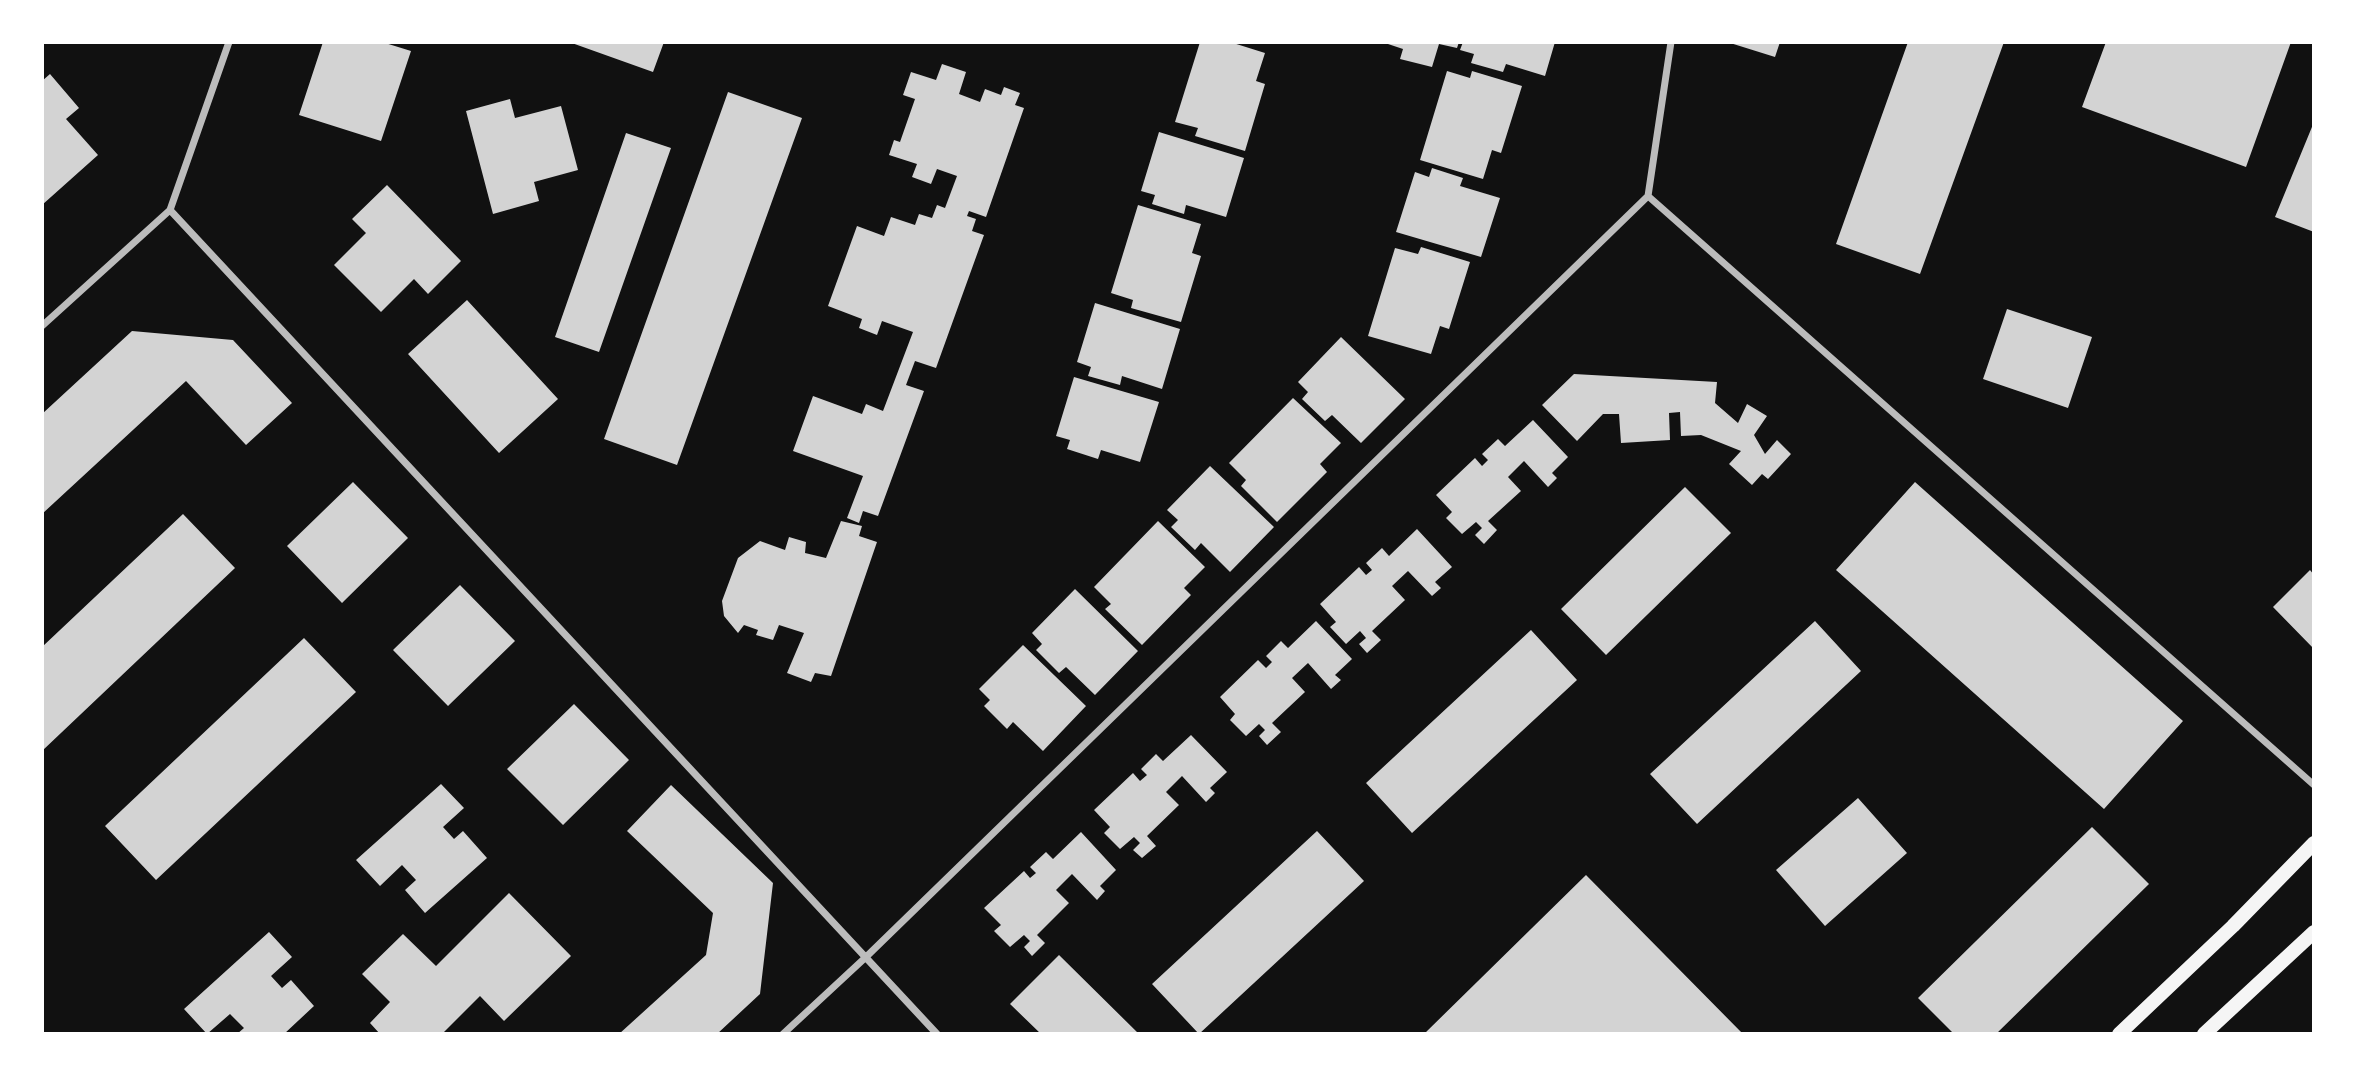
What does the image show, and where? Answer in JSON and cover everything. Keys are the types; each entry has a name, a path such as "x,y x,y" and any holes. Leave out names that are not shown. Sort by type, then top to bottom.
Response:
{"main road":[{"path":"2119,1034 2233,926 2314,843"},
{"path":"2204,1034 2314,932"}],"street":[{"path":"42,326 170,210 229,42"},
{"path":"783,1034 866,957 1648,196 1671,42"},
{"path":"1648,196 2314,785"},
{"path":"170,210 937,1034"}],"building":[{"path":"323,42 382,42 411,51 381,141 299,115"},
{"path":"569,42 664,42 653,72"},
{"path":"1200,42 1230,42 1265,53 1256,81 1265,84 1245,151 1195,136 1198,128 1175,122"},
{"path":"1382,42 1459,42 1457,48 1439,44 1432,67 1400,59 1403,49"},
{"path":"1463,42 1555,42 1545,76 1506,64 1503,72 1471,63 1474,54 1460,50"},
{"path":"1727,42 1780,42 1775,57"},
{"path":"1908,42 2004,42 1920,274 1836,244"},
{"path":"2106,42 2291,42 2246,167 2082,107"},
{"path":"942,64 966,72 959,94 980,102 985,89 1001,95 1004,87 1020,93 1015,105 1024,108 986,217 969,211 967,216 976,219 972,231 984,235 936,368 915,361 906,385 924,391 878,516 863,511 859,523 847,518 863,476 793,451 813,396 862,414 866,404 883,411 913,332 882,321 877,335 859,328 862,319 828,306 857,226 884,236 891,217 915,225 919,214 932,218 937,205 945,208 957,176 937,169 931,184 912,177 917,164 889,155 894,140 900,142 915,99 903,95 911,72 936,80"},
{"path":"1447,71 1470,78 1472,71 1522,86 1501,153 1492,150 1483,179 1420,160"},
{"path":"50,74 79,108 66,119 98,155 42,205 42,81"},
{"path":"728,92 802,118 677,465 604,439"},
{"path":"510,99 515,118 561,106 578,170 534,182 539,201 493,214 466,111"},
{"path":"2314,122 2314,232 2275,217"},
{"path":"1159,132 1244,158 1226,217 1186,205 1184,214 1152,204 1155,195 1141,191"},
{"path":"626,133 671,148 599,352 555,337"},
{"path":"1432,168 1463,178 1460,186 1500,198 1481,257 1396,232 1415,172 1429,177"},
{"path":"387,185 461,261 428,294 414,279 381,312 334,265 366,233 352,219"},
{"path":"1138,205 1201,224 1192,253 1201,256 1181,322 1131,308 1133,300 1111,293"},
{"path":"1421,247 1470,262 1449,329 1440,326 1431,354 1368,336 1395,248 1418,254"},
{"path":"467,300 558,399 499,453 408,354"},
{"path":"1095,303 1180,329 1162,389 1122,376 1120,385 1088,376 1091,367 1077,362"},
{"path":"2007,309 2092,337 2068,408 1983,379"},
{"path":"132,331 233,340 292,403 246,445 186,381 42,514 42,414"},
{"path":"1341,337 1405,399 1361,443 1332,415 1325,421 1302,399 1308,392 1298,382"},
{"path":"1574,374 1717,382 1715,403 1738,423 1747,404 1767,416 1754,435 1765,454 1777,440 1791,454 1768,479 1762,474 1752,485 1729,464 1741,451 1701,435 1681,436 1680,412 1669,413 1670,440 1621,443 1619,414 1603,414 1577,441 1542,405"},
{"path":"1074,377 1159,402 1140,462 1101,450 1098,459 1067,449 1070,440 1056,436"},
{"path":"1293,398 1341,443 1320,464 1327,472 1277,522 1241,486 1246,480 1229,463"},
{"path":"1533,420 1568,457 1552,473 1557,478 1548,487 1524,461 1508,477 1521,491 1488,521 1497,530 1484,544 1475,535 1482,528 1476,522 1462,534 1446,518 1452,512 1436,495 1475,458 1482,466 1488,460 1482,454 1498,439 1505,446"},
{"path":"1210,466 1274,527 1230,572 1201,543 1195,550 1171,527 1178,520 1167,510"},
{"path":"353,482 408,538 342,603 287,546"},
{"path":"1915,482 2183,721 2104,809 1836,570"},
{"path":"1685,487 1731,533 1606,655 1561,609"},
{"path":"183,514 235,568 42,751 42,647"},
{"path":"841,521 862,526 859,536 877,542 831,676 815,673 811,682 787,673 804,633 779,625 773,640 756,635 758,630 744,625 738,633 724,616 722,601 738,558 760,541 785,550 789,537 806,542 805,553 826,558"},
{"path":"1158,521 1205,567 1184,588 1191,595 1142,645 1105,609 1111,604 1094,587"},
{"path":"1417,529 1452,567 1435,582 1441,588 1432,596 1408,571 1392,586 1405,600 1372,631 1381,640 1367,653 1359,644 1366,638 1360,631 1346,644 1330,627 1336,622 1320,604 1359,567 1366,575 1372,570 1366,563 1382,548 1389,556"},
{"path":"2310,570 2314,575 2314,649 2273,607"},
{"path":"460,585 515,641 448,706 393,650"},
{"path":"1075,589 1138,651 1095,695 1066,667 1059,673 1036,650 1042,644 1032,633"},
{"path":"1316,621 1352,659 1335,675 1341,680 1331,689 1308,663 1292,678 1305,692 1272,723 1281,732 1267,745 1259,736 1265,730 1259,724 1246,736 1230,720 1235,714 1220,697 1258,660 1266,668 1272,662 1266,656 1281,641 1288,648"},
{"path":"1815,621 1861,671 1697,824 1650,774"},
{"path":"1531,630 1577,680 1412,833 1366,783"},
{"path":"304,638 356,692 156,880 105,826"},
{"path":"1023,645 1086,706 1043,751 1013,722 1007,729 984,706 990,700 979,689"},
{"path":"574,704 629,760 563,825 507,769"},
{"path":"1191,735 1227,772 1210,788 1215,793 1206,802 1182,776 1166,792 1179,805 1147,836 1156,846 1142,858 1133,850 1140,843 1134,837 1120,849 1104,833 1110,827 1094,810 1133,773 1140,781 1147,775 1141,769 1156,754 1163,761"},
{"path":"441,784 464,808 443,827 454,839 463,831 487,858 425,913 405,890 416,880 402,865 380,886 356,860"},
{"path":"671,785 773,883 760,994 717,1034 619,1034 706,955 713,913 627,831"},
{"path":"1858,798 1907,853 1825,926 1776,870"},
{"path":"2092,827 2149,884 1996,1034 1954,1034 1918,998"},
{"path":"1317,831 1364,881 1199,1034 1152,984"},
{"path":"1081,832 1116,870 1100,886 1105,891 1097,900 1072,874 1056,890 1069,903 1037,935 1045,943 1032,956 1024,947 1030,941 1024,935 1010,947 994,931 1001,925 984,908 1024,871 1030,878 1036,873 1030,867 1046,852 1053,859"},
{"path":"1586,875 1743,1034 1424,1034"},
{"path":"509,893 571,956 504,1021 480,996 442,1034 380,1034 370,1023 390,1002 362,974 403,934 436,966"},
{"path":"269,932 292,957 271,976 282,988 291,980 314,1006 284,1034 237,1034 244,1028 230,1014 207,1034 184,1009"},
{"path":"1059,955 1139,1034 1041,1034 1010,1004"}]}
